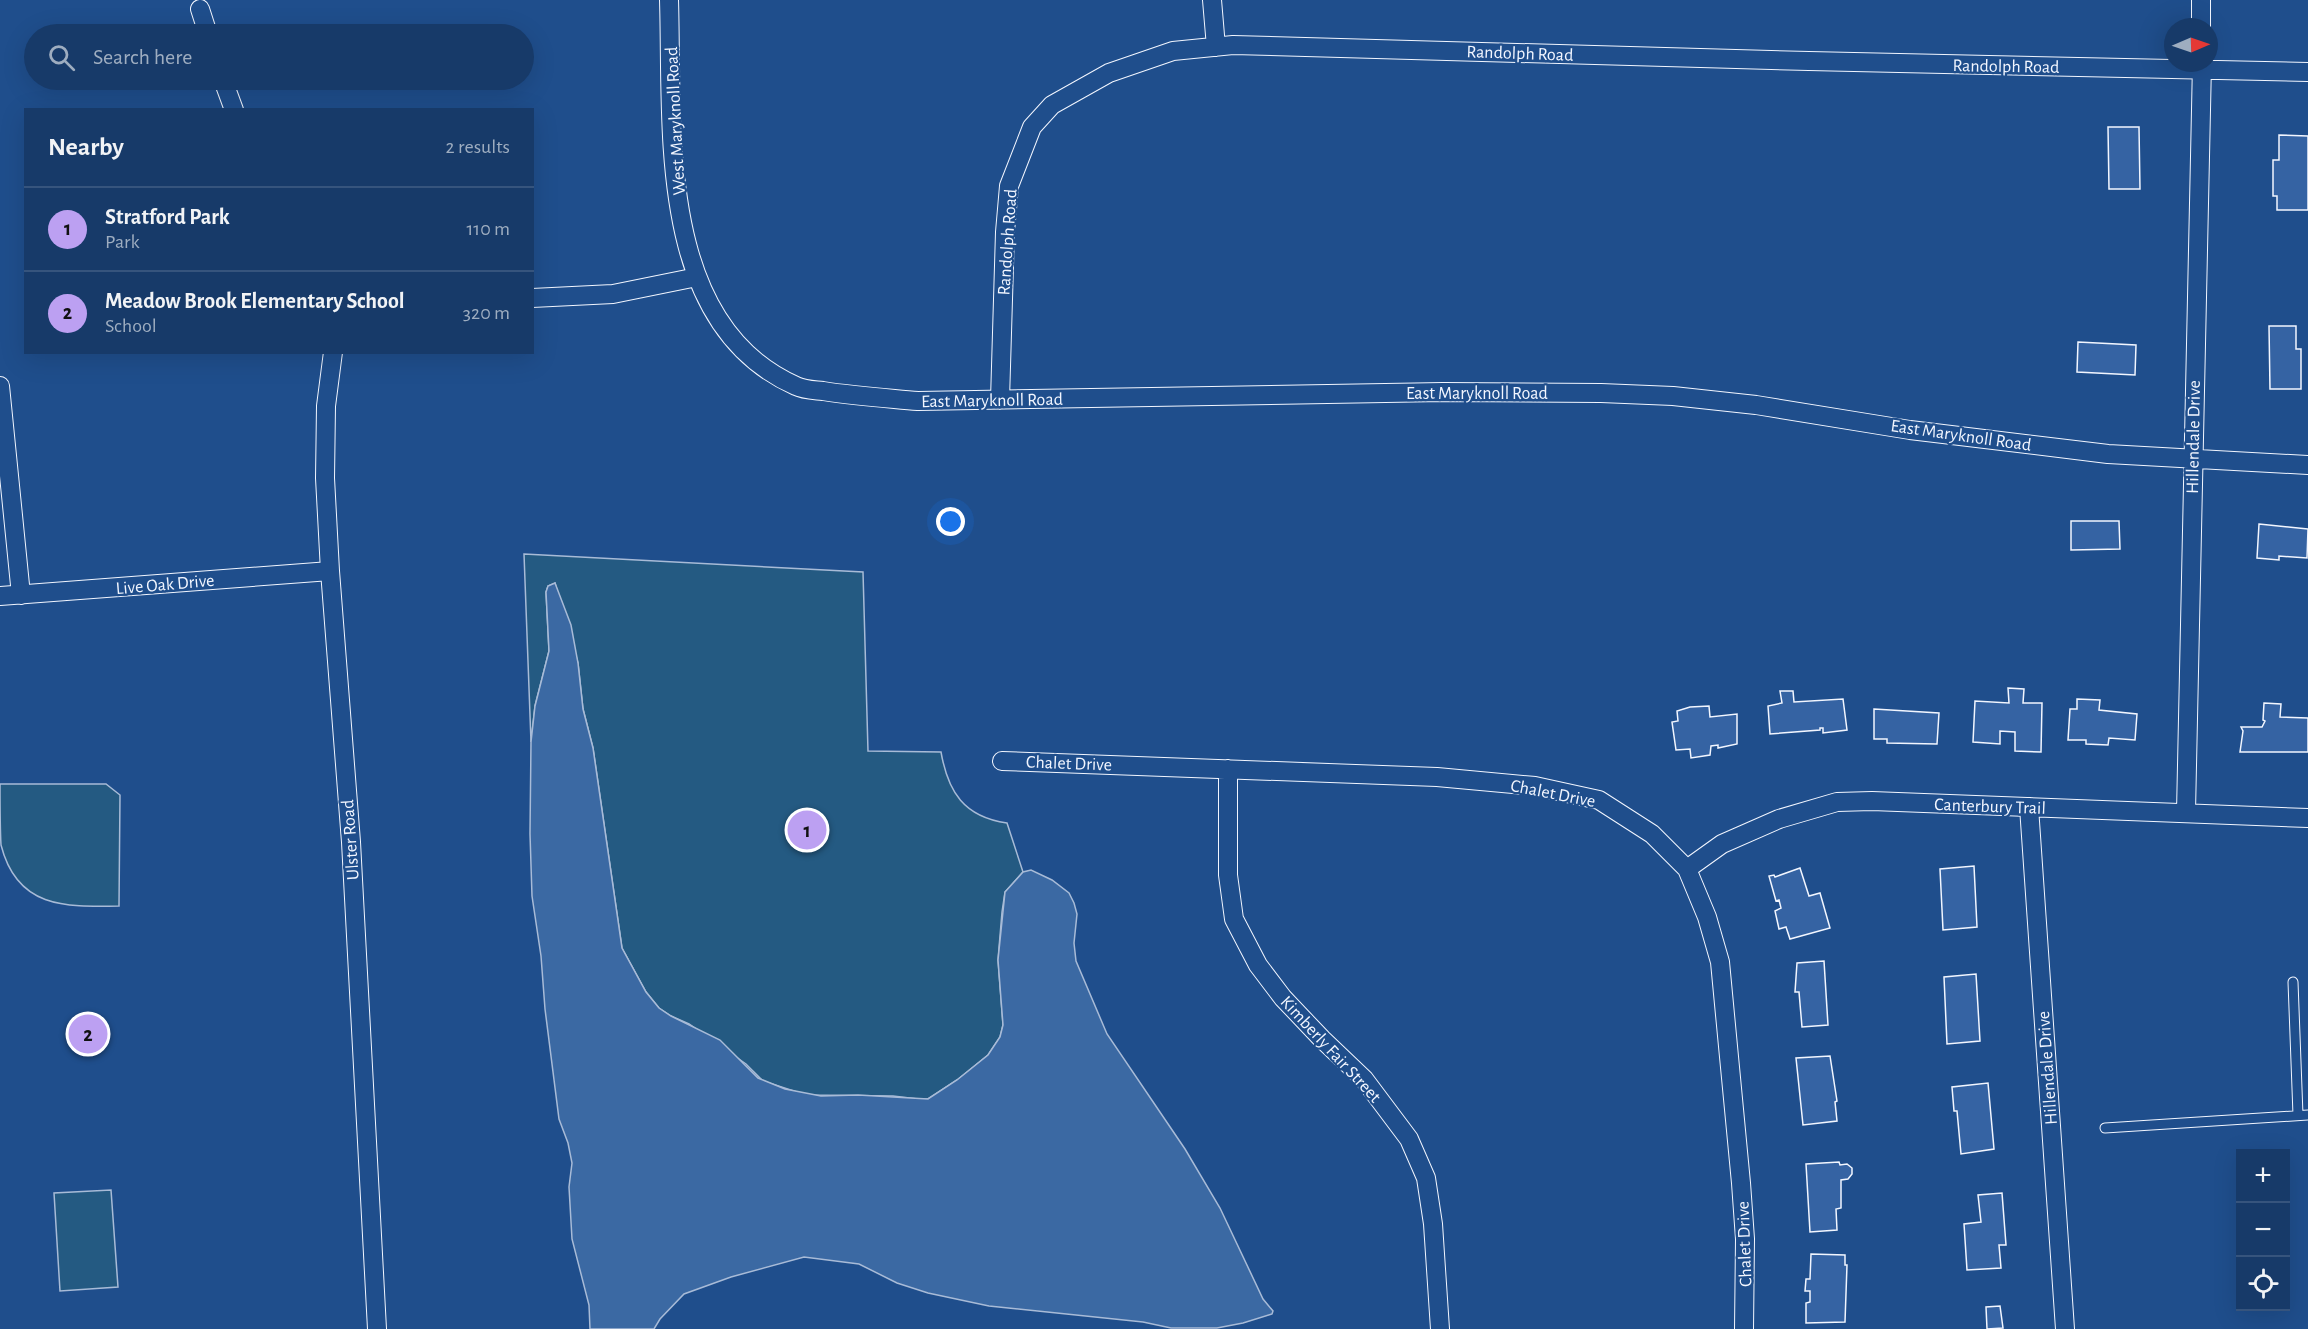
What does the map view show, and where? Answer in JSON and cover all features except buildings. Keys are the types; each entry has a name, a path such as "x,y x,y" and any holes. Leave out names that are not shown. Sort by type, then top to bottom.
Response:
{"street":[{"name":"West Maryknoll Road","path":"669,0 674,176 691,263 697,277"},
{"path":"1212,0 1216,47"},
{"path":"2201,0 2201,18"},
{"path":"200,9 205,24"},
{"name":"Randolph Road","path":"1000,400 1005,232 1009,186 1032,127 1052,105 1109,73 1173,51 1233,45 2164,65"},
{"name":"Randolph Road","path":"2218,67 2308,72"},
{"name":"Hillendale Drive","path":"2186,812 2202,72"},
{"path":"227,90 233,108"},
{"path":"534,297 613,294 697,277"},
{"name":"East Maryknoll Road","path":"697,277 712,311 732,339 771,372 798,387 853,395 918,401 1443,392 1673,396 1756,405 1910,430 2108,454 2308,465"},
{"name":"Ulster Road","path":"333,354 326,406 325,478 351,842 376,1329"},
{"path":"0,386 21,595"},
{"name":"Live Oak Drive","path":"0,596 330,571"},
{"name":"Chalet Drive","path":"1002,761 1437,777 1535,786 1599,800 1652,834 1687,869 1707,917 1720,962 1742,1194 1744,1329"},
{"name":"Kimberly Fair Street","path":"1228,769 1228,875 1234,919 1258,965 1283,998 1364,1079 1409,1139 1426,1178 1433,1224 1440,1329"},
{"name":"Canterbury Trail","path":"1687,869 1722,844 1779,819 1837,802 1872,801 2308,818"},
{"name":"Hillendale Drive","path":"2030,807 2065,1329"}],"lane":[{"path":"2105,1128 2303,1115 2293,982"}],"shaded area":[{"path":"524,554 863,572 868,751 941,752 948,779 960,800 980,815 1007,823 1023,872 1005,892 998,960 1003,1025 1000,1037 988,1055 957,1080 928,1099 893,1096 806,1095 763,1081 746,1064 689,1024 659,1008 646,992 622,948 593,748 583,709 578,663 555,583 548,586 546,592 549,651 535,706 531,742"},
{"path":"555,583 571,625 578,663 583,709 593,748 622,948 646,992 659,1008 720,1040 758,1078 785,1089 821,1096 858,1095 928,1099 957,1080 988,1055 1000,1037 1003,1025 998,960 1005,892 1023,872 1031,870 1052,880 1069,893 1074,903 1077,914 1074,943 1076,961 1107,1034 1185,1149 1220,1208 1263,1299 1273,1311 1272,1314 1217,1328 1171,1328 1143,1322 989,1306 928,1293 897,1283 859,1264 804,1257 731,1277 684,1294 660,1319 654,1329 590,1329 589,1305 572,1239 569,1187 572,1163 568,1143 559,1119 532,896 531,742 535,706 549,651 546,592 548,586"},
{"path":"0,784 106,784 120,795 119,906 80,906 45,900 18,881 8,866 1,845"},
{"path":"111,1190 118,1287 60,1291 54,1193"}],"place":[{"name":"Stratford Park","path":"807,830"},
{"name":"Meadow Brook Elementary School","path":"88,1034"}]}
